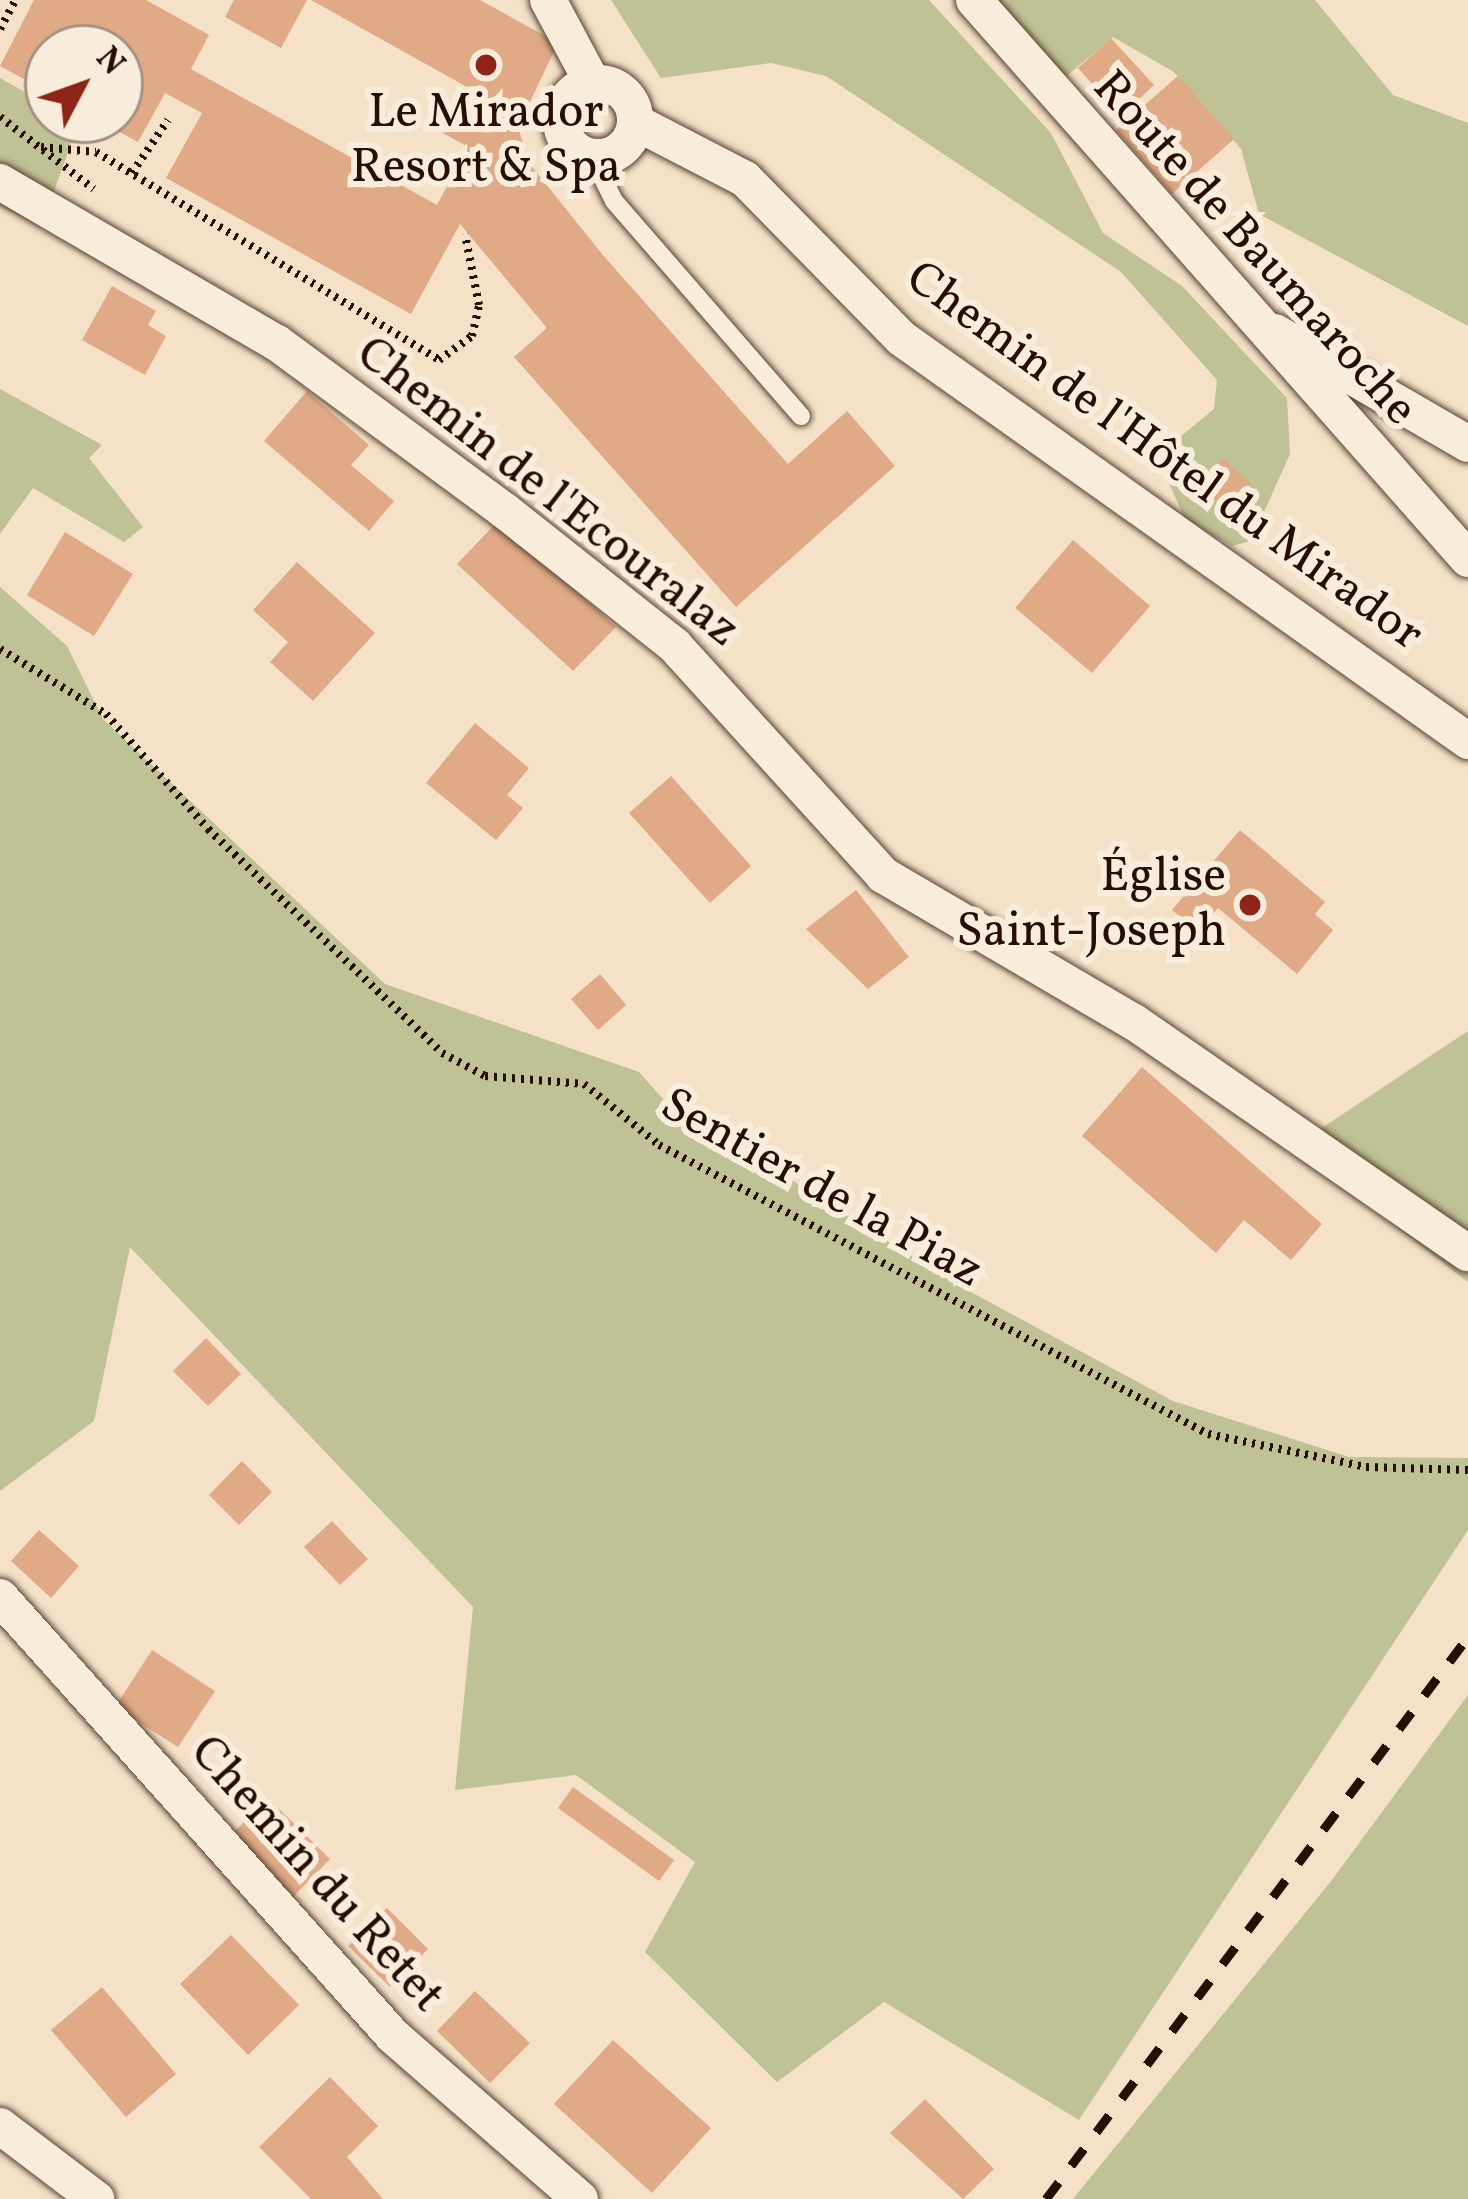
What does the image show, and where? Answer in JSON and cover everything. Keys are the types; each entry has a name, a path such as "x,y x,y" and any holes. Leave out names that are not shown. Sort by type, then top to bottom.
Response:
{"street":[{"path":"548,0 593,84"},
{"name":"Route de Baumaroche","path":"974,0 1468,559"},
{"path":"593,84 623,93 635,122 626,145 592,157 562,126 573,94 593,84"},
{"name":"Chemin de l'Hôtel du Mirador","path":"635,122 745,179 902,338 1468,741"},
{"name":"Chemin de l'Ecouralaz","path":"0,182 277,343 524,526 674,645 883,875 1134,1022 1468,1253"},
{"path":"1261,326 1468,443"},
{"name":"Chemin du Retet","path":"0,1598 394,2036 580,2199"},
{"path":"0,2126 96,2199"}],"lane":[{"path":"592,157 614,201 801,416"}],"path":[{"path":"0,29 15,1"},
{"path":"132,173 168,120"},
{"path":"41,147 96,152 439,360 472,336 479,305 465,234"},
{"name":"Sentier de la Piaz","path":"0,649 106,714 208,830 456,1061 485,1076 584,1084 659,1145 1208,1434 1366,1467 1468,1470"}],"green space":[{"path":"611,0 929,0 1051,133 1103,233 1182,286 1287,398 1290,454 1251,541 1232,546 1185,519 1168,481 1169,446 1214,409 1217,380 1121,272 826,76 771,63 661,78"},
{"path":"998,0 1315,0 1393,95 1468,123 1468,326 1259,214 1241,149 1174,72 1113,37 1057,84"},
{"path":"0,78 24,92 24,144 71,144 41,227 0,206"},
{"path":"0,389 102,445 89,458 143,527 124,542 33,488 0,534"},
{"path":"0,587 67,646 103,719 385,984 639,1072 662,1098 954,1283 1173,1401 1349,1457 1468,1458 1468,1530 1079,2120 884,2002 777,2082 645,1952 695,1862 576,1775 455,1790 473,1607 130,1247 94,1421 0,1491"},
{"path":"1468,1031 1468,1282 1293,1147"},
{"path":"1468,1695 1468,2199 1073,2199 1332,1880"}],"building":[{"path":"34,0 146,0 209,35 191,69 437,205 468,147 441,132 467,87 311,0 480,0 558,43 518,127 529,163 602,254 788,464 847,411 895,466 736,607 514,357 547,328 460,224 411,314 166,178 202,113 165,93 144,131 144,24 24,24 24,79 0,66"},
{"name":"Le Mirador Resort & Spa","path":"234,0 307,0 281,48 225,17"},
{"path":"1111,38 1154,85 1121,116 1078,68"},
{"path":"1178,76 1234,139 1172,194 1116,130"},
{"path":"112,286 156,311 148,325 166,336 145,375 82,340"},
{"path":"307,391 369,445 351,465 394,501 369,531 264,441"},
{"path":"1223,458 1251,484 1227,510 1199,484"},
{"path":"498,521 616,627 573,671 457,564"},
{"path":"65,532 133,574 94,636 27,595"},
{"path":"1073,540 1150,606 1092,673 1015,608"},
{"path":"297,562 375,633 313,701 270,662 288,642 253,610"},
{"path":"475,723 529,768 507,795 523,808 496,840 426,783"},
{"path":"671,776 751,866 710,903 629,813"},
{"name":"Église Saint-Joseph","path":"1240,830 1325,902 1315,914 1333,930 1297,974 1218,908 1198,931 1172,910"},
{"path":"856,890 909,957 868,989 806,929"},
{"path":"600,974 626,1005 598,1030 571,999"},
{"path":"1142,1067 1322,1224 1291,1260 1244,1220 1216,1253 1082,1136"},
{"path":"206,1338 241,1374 208,1406 173,1371"},
{"path":"242,1461 272,1492 239,1525 209,1495"},
{"path":"332,1521 368,1559 340,1585 304,1547"},
{"path":"39,1530 79,1566 51,1598 11,1561"},
{"path":"152,1650 215,1691 178,1747 115,1707"},
{"path":"573,1787 674,1860 659,1881 558,1808"},
{"path":"268,1798 330,1859 293,1897 230,1836"},
{"path":"387,1908 428,1949 390,1987 348,1946"},
{"path":"231,1935 299,2005 248,2055 180,1984"},
{"path":"102,1987 176,2074 126,2117 51,2030"},
{"path":"475,1991 530,2043 490,2083 437,2031"},
{"path":"613,2040 711,2128 652,2193 554,2104"},
{"path":"330,2077 378,2126 347,2157 383,2199 311,2199 259,2147"},
{"path":"925,2099 994,2169 963,2199 890,2133"}],"railway":[{"path":"1046,2199 1468,1637"}],"place":[{"name":"Le Mirador Resort & Spa","path":"486,65"},
{"name":"Église Saint-Joseph","path":"1250,905"}]}
